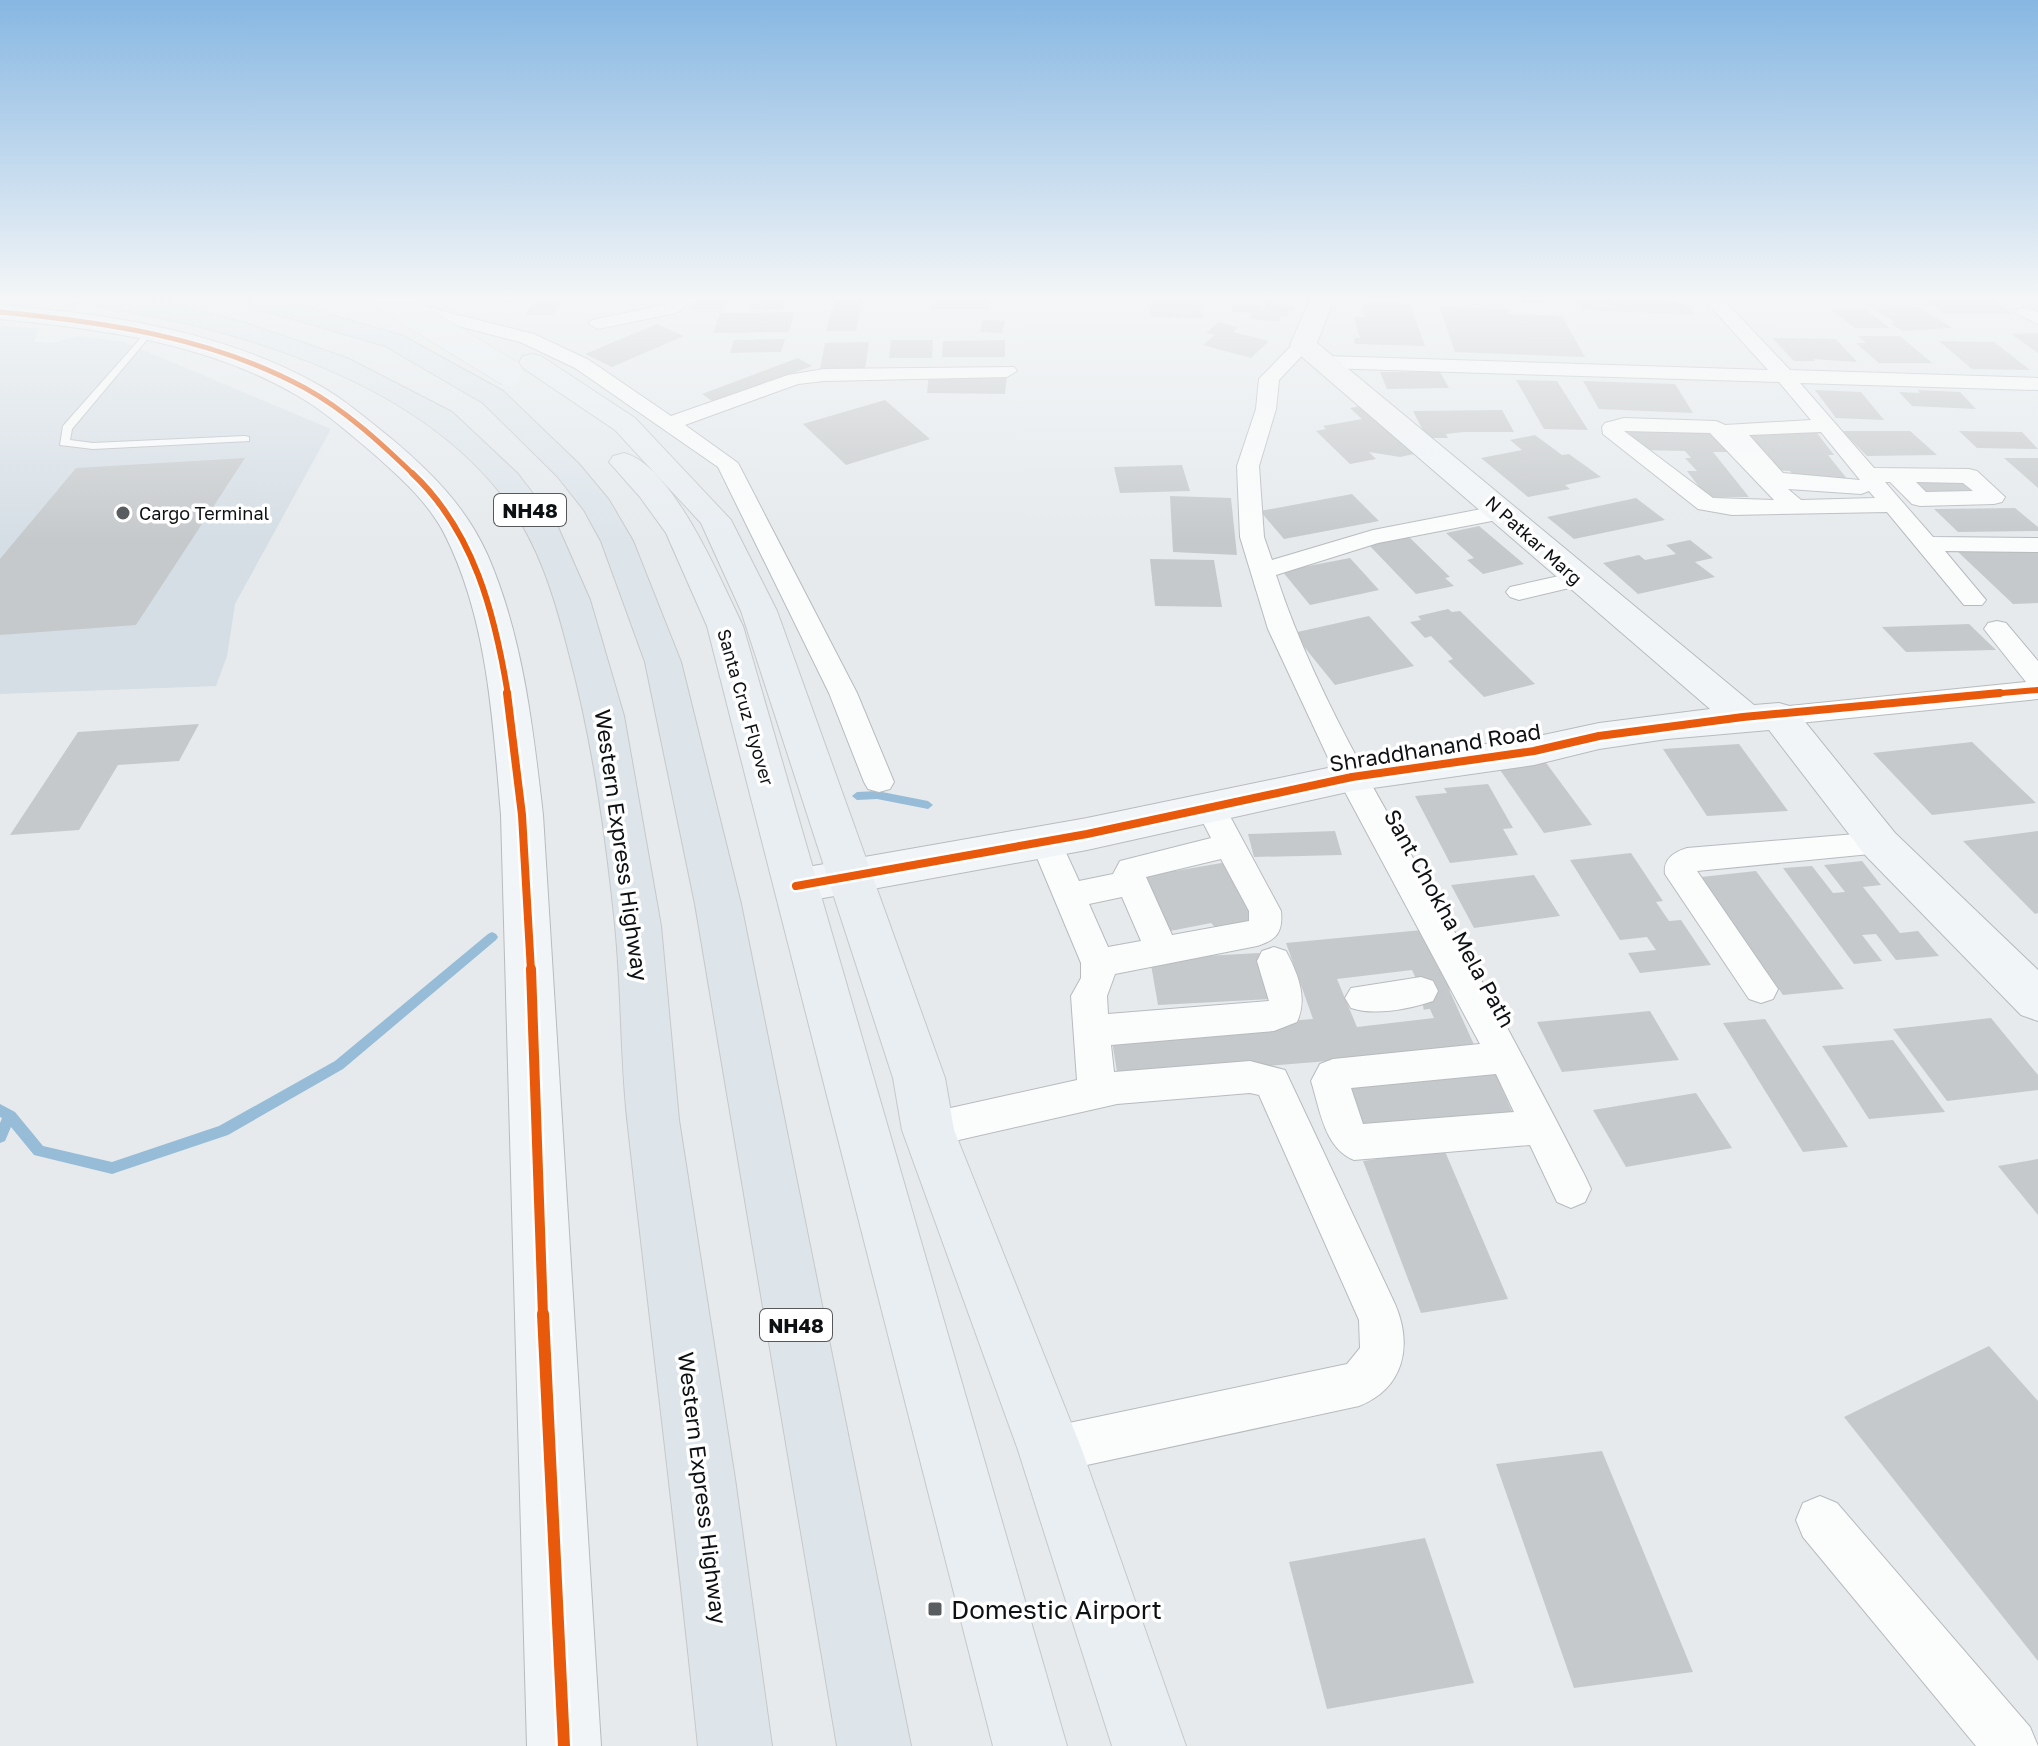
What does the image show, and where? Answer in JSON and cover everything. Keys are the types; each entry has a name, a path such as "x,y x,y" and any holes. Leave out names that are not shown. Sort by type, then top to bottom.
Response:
{"highway":[{"name":"Western Express Highway","path":"366,378 442,418 507,480 541,525 573,600 608,731 638,926 653,1120 703,1479 735,1746"},
{"name":"NH48","path":"460,378 493,397 568,470 598,507 617,541 663,662 718,904 874,1746"}],"main road":[{"path":"540,378 625,424 715,520 759,611 1030,1746"},
{"path":"824,881 919,1078 928,1130 1050,1450 1149,1746"}],"street":[{"path":"282,378 304,388 356,424 422,481 453,519 496,627 514,738 527,860 538,1196 564,1746"},
{"path":"604,378 727,463 843,693 879,782"},
{"path":"670,423 799,378"},
{"name":"Sant Chokha Mela Path","path":"1270,378 1266,409 1248,466 1252,537 1281,629 1352,777 1445,988 1506,1057 1571,1189"},
{"name":"N Patkar Marg","path":"1344,378 1577,579 1761,716 1880,844 2038,1001"},
{"path":"1786,378 1844,456 1879,486 1973,600"},
{"path":"1806,378 2038,384"},
{"path":"1798,507 1778,494 1723,431 1716,427 1624,424 1612,427 1614,434 1706,504 1732,508 1798,507 1879,486"},
{"path":"1820,426 1733,429 1775,478 1790,483 1879,486"},
{"path":"1263,571 1373,537 1502,512"},
{"path":"1925,544 2038,545"},
{"path":"1519,592 1577,579"},
{"path":"1997,629 2038,679"},
{"name":"Shraddhanand Road","path":"824,881 1046,841 1352,777 1534,751 1599,736 1761,716 2038,690"},
{"path":"1098,963 1257,933 1266,927 1265,911 1230,845 1175,815"},
{"path":"1175,815 1193,853"},
{"path":"1159,861 1175,815"},
{"path":"1046,841 1098,963 1098,979 1089,996 1097,1093"},
{"path":"1761,989 1681,874 1680,867 1687,860 1880,844"},
{"path":"1162,951 1129,876 1131,869 1230,845"},
{"path":"1069,896 1132,883"},
{"path":"1091,1031 1274,1016 1284,1012 1287,1001 1274,961"},
{"path":"1363,998 1445,988"},
{"path":"1506,1057 1344,1073 1333,1075 1330,1081 1348,1135 1354,1142 1541,1127"},
{"path":"928,1130 1117,1088 1250,1077 1272,1082 1380,1319 1383,1356 1359,1384 1050,1450"},
{"path":"1820,1520 2011,1746"}],"lane":[{"path":"109,378 67,428 64,443 93,446 245,439"}],"shaded area":[{"path":"0,378 211,378 331,429 235,604 227,656 216,686 0,694"}],"building":[{"path":"743,378 779,378 715,403 702,394"},
{"path":"929,378 1007,378 1005,394 927,393"},
{"path":"1383,378 1444,378 1449,388 1387,389"},
{"path":"1516,380 1557,381 1588,430 1544,429"},
{"path":"1583,381 1675,384 1693,413 1599,409"},
{"path":"1815,390 1861,392 1884,420 1836,418"},
{"path":"1918,390 1960,392 1976,409 1912,406 1899,392 1920,393"},
{"path":"885,400 930,439 846,465 803,424"},
{"path":"1369,404 1419,453 1400,457 1369,452 1376,459 1350,464 1316,431 1326,429 1323,426 1362,419 1350,408"},
{"path":"1502,410 1514,432 1464,432 1446,434 1448,438 1427,438 1413,411"},
{"path":"1626,429 1713,429 1732,452 1713,452 1749,497 1707,497 1687,471 1697,471 1685,458 1691,458 1685,451 1641,450"},
{"path":"1814,429 1834,455 1828,455 1848,480 1795,478 1790,471 1771,470 1743,431"},
{"path":"1842,431 1910,431 1937,455 1867,456"},
{"path":"1959,431 2022,432 2038,449 1977,448"},
{"path":"1535,435 1601,477 1565,485 1570,489 1528,497 1481,458 1522,450 1510,440"},
{"name":"Cargo Terminal","path":"245,458 136,625 0,635 0,559 76,468"},
{"path":"2004,458 2038,458 2038,488"},
{"path":"1182,465 1190,491 1120,493 1114,467"},
{"path":"1968,477 1988,493 1924,496 1913,486 1921,486 1913,479"},
{"path":"1352,494 1379,521 1284,539 1260,511"},
{"path":"1170,496 1231,498 1237,555 1173,552"},
{"path":"1636,498 1665,520 1574,539 1547,517"},
{"path":"2015,508 2038,527 2038,531 1958,532 1934,509"},
{"path":"1479,526 1524,564 1483,574 1467,560 1474,558 1446,533"},
{"path":"1408,536 1450,577 1445,578 1454,586 1416,594 1368,544"},
{"path":"1690,540 1713,558 1695,562 1715,577 1638,594 1603,563 1639,555 1645,560 1676,554 1666,545"},
{"path":"2038,548 2038,603 2013,604 1956,550"},
{"path":"1350,558 1379,590 1310,605 1282,571"},
{"path":"1150,559 1214,560 1222,607 1155,606"},
{"path":"1448,609 1460,611 1535,684 1484,697 1448,661 1453,659 1431,636 1425,638 1410,622 1421,620 1418,616"},
{"path":"1369,616 1414,666 1335,685 1293,633"},
{"path":"1969,624 1996,650 1906,652 1882,627"},
{"path":"199,724 179,761 118,765 79,830 10,835 78,732"},
{"path":"1972,742 2036,803 1932,815 1873,753"},
{"path":"1739,744 1788,811 1707,816 1663,749"},
{"path":"1544,760 1592,825 1544,833 1498,767"},
{"path":"1488,784 1513,828 1503,829 1518,855 1450,863 1415,796 1447,793 1444,788"},
{"path":"1335,831 1342,855 1254,857 1248,834"},
{"path":"2038,831 2038,913 2035,914 1963,841"},
{"path":"1631,853 1663,901 1656,902 1669,921 1681,920 1711,965 1640,973 1628,953 1656,950 1647,937 1620,940 1570,860"},
{"path":"1233,861 1262,920 1217,929 1211,923 1160,933 1135,873 1173,866 1175,871"},
{"path":"1862,861 1881,885 1863,887 1900,933 1918,931 1939,956 1896,960 1876,934 1862,935 1882,961 1854,964 1783,868 1812,866 1833,893 1845,892 1824,865"},
{"path":"1756,871 1844,989 1783,995 1701,877"},
{"path":"1534,875 1560,916 1474,928 1451,885"},
{"path":"1422,930 1476,1049 1118,1078 1111,1035 1313,1019 1286,943","holes":["1412,970 1434,1018 1357,1027 1337,979"]},
{"path":"1259,953 1271,999 1158,1005 1150,959"},
{"path":"1650,1011 1679,1060 1562,1072 1537,1022"},
{"path":"1991,1018 2038,1075 2038,1090 1947,1101 1893,1029"},
{"path":"1765,1019 1848,1147 1803,1152 1723,1023"},
{"path":"1893,1040 1945,1112 1869,1119 1822,1046"},
{"path":"1493,1068 1518,1125 1359,1138 1340,1079"},
{"path":"1696,1093 1732,1148 1626,1167 1593,1110"},
{"path":"1444,1149 1508,1299 1421,1313 1363,1161"},
{"path":"2038,1159 2038,1215 1998,1166"},
{"path":"1989,1346 2038,1401 2038,1661 1844,1417"},
{"path":"1602,1451 1693,1672 1574,1688 1496,1464"},
{"path":"1425,1538 1474,1683 1327,1709 1289,1562"}],"waterway":[{"path":"857,796 877,795 928,805"},
{"path":"10,1116 39,1151 112,1168 223,1131 339,1065 492,937"},
{"path":"0,1110 10,1116"},
{"path":"0,1137 10,1116"}],"tunnel":[{"path":"1421,991 1449,987"}],"cycle path":[{"path":"285,378 306,389 355,424 419,479 450,516 471,555 487,600 503,670 516,753 527,878 564,1746"},
{"path":"796,886 1087,834 1352,777 1534,751 1599,736 1743,717 2038,690"}],"place":[{"name":"Cargo Terminal","path":"123,513"},
{"name":"Domestic Airport","path":"935,1609"}]}
